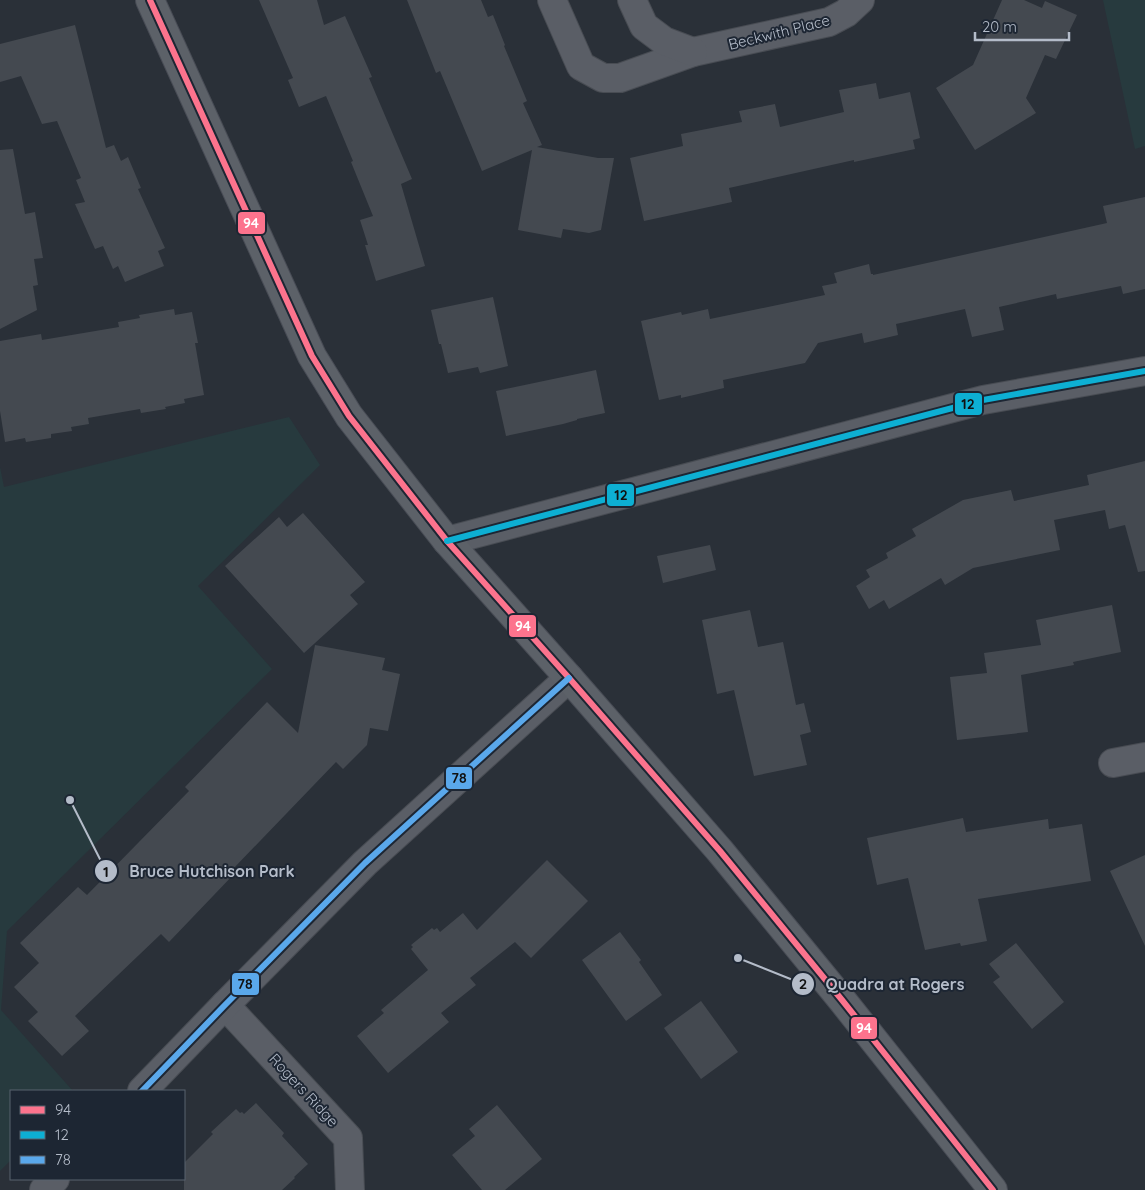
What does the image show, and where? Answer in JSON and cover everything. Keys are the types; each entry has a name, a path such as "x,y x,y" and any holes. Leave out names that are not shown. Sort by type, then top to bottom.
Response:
{"main road":[{"path":"150,0 312,356 349,416 447,541 570,678 720,851 842,1000 993,1190"}],"street":[{"name":"Beckwith Place","path":"552,0 581,66 603,78 620,78 693,52 829,22 846,13 860,0"},
{"path":"632,0 644,26 664,40 693,52"},
{"path":"447,541 983,400 1145,372"},
{"path":"143,1090 225,1004 366,863 570,678"},
{"path":"1113,763 1145,757"},
{"name":"Rogers Ridge","path":"225,1004 348,1138 350,1190"},
{"path":"44,1190 54,1180"}],"green space":[{"path":"1103,0 1145,0 1145,146 1135,149"},
{"path":"289,417 320,465 198,586 272,669 7,931 1,1010 72,1090 10,1090 10,1161 0,1171 0,467 4,487"}],"building":[{"path":"259,0 317,0 324,25 345,16 372,77 369,78 412,179 401,184 425,266 376,281 365,245 368,245 360,220 373,216 326,96 299,107 288,80 293,78"},
{"path":"407,0 481,0 488,17 493,15 527,101 523,103 542,145 537,147 598,158 614,158 601,230 589,233 563,229 561,238 518,230 532,150 482,171 440,71 436,73"},
{"path":"1002,0 1024,0 1042,8 1045,1 1077,15 1056,59 1045,55 1026,98 1036,113 975,150 936,88 973,65"},
{"path":"75,25 106,148 114,145 121,161 128,157 141,188 138,189 165,248 158,251 164,266 125,282 118,266 113,269 103,246 95,249 75,204 85,202 76,180 81,178 57,121 42,124 21,76 0,82 0,44"},
{"path":"876,83 879,99 910,92 920,138 913,140 915,149 854,162 854,160 729,188 732,202 644,221 630,158 683,146 681,134 742,122 739,111 775,104 780,127 844,112 839,90"},
{"path":"13,149 25,214 35,212 43,258 34,259 38,285 33,286 37,310 0,329 0,150"},
{"path":"1145,197 1145,289 1123,294 1121,286 1057,299 1056,294 999,307 1004,330 972,337 965,309 896,324 898,335 864,343 862,333 818,343 805,363 723,380 724,388 681,398 681,395 659,400 641,321 681,312 682,315 708,309 710,319 825,295 822,286 837,283 834,273 869,264 871,274 873,275 1107,223 1103,206"},
{"path":"493,297 508,366 480,373 478,367 448,373 431,310"},
{"path":"174,309 175,315 192,312 198,343 195,343 204,395 184,399 185,403 165,407 166,409 141,413 140,409 88,418 89,424 71,427 72,431 51,434 51,438 26,442 25,438 5,442 0,411 0,341 41,334 42,340 119,327 118,322 140,318 139,315"},
{"path":"596,370 605,413 506,436 496,391"},
{"path":"1145,461 1145,571 1138,572 1125,525 1109,529 1105,510 1054,520 1060,550 973,568 945,585 941,578 889,609 884,600 869,609 856,586 870,577 866,570 888,558 886,553 916,536 912,529 963,500 1011,490 1014,501 1089,485 1087,475"},
{"path":"303,513 365,582 350,595 358,604 304,653 225,566 279,517 287,527"},
{"path":"710,545 716,570 663,583 657,556"},
{"path":"1112,605 1121,652 1073,662 1074,665 1021,675 1028,732 957,740 950,677 987,673 984,653 1041,645 1036,620"},
{"path":"750,610 758,647 783,642 796,705 804,703 811,732 800,735 807,765 754,776 734,690 717,694 702,620"},
{"path":"315,645 385,658 382,670 400,674 388,731 370,728 367,745 343,769 336,762 232,870 235,873 169,942 161,934 75,1016 89,1031 62,1056 28,1021 38,1012 14,987 39,963 20,943 78,887 87,895 189,791 185,787 267,702 298,733"},
{"path":"963,818 966,832 1048,819 1049,829 1082,824 1091,881 978,899 987,941 961,946 960,943 925,950 908,878 877,885 867,838"},
{"path":"1145,855 1145,946 1110,871"},
{"path":"547,860 588,901 531,958 515,942 470,978 476,985 441,1013 449,1022 388,1073 357,1036 384,1013 381,1010 428,970 411,949 413,947 411,945 432,928 434,930 437,928 440,932 463,913 477,930"},
{"path":"620,932 641,960 639,962 662,995 626,1021 582,960"},
{"path":"1016,943 1064,1002 1032,1029 993,982 1000,977 989,964"},
{"path":"701,1001 738,1052 701,1079 664,1028"},
{"path":"256,1103 284,1133 282,1136 308,1164 282,1190 184,1190 185,1162 213,1134 211,1132 236,1109 244,1114"},
{"path":"497,1105 542,1159 505,1190 482,1190 452,1155 475,1136 469,1129"}],"transit line":[{"name":"94","path":"150,0 312,356 349,416 447,541 720,851 842,1000 993,1190"},
{"name":"12","path":"447,541 983,400 1145,371"},
{"name":"78","path":"143,1090 365,863 569,678"}],"place":[{"name":"Bruce Hutchison Park","path":"70,800"},
{"name":"Quadra at Rogers","path":"738,958"}]}
